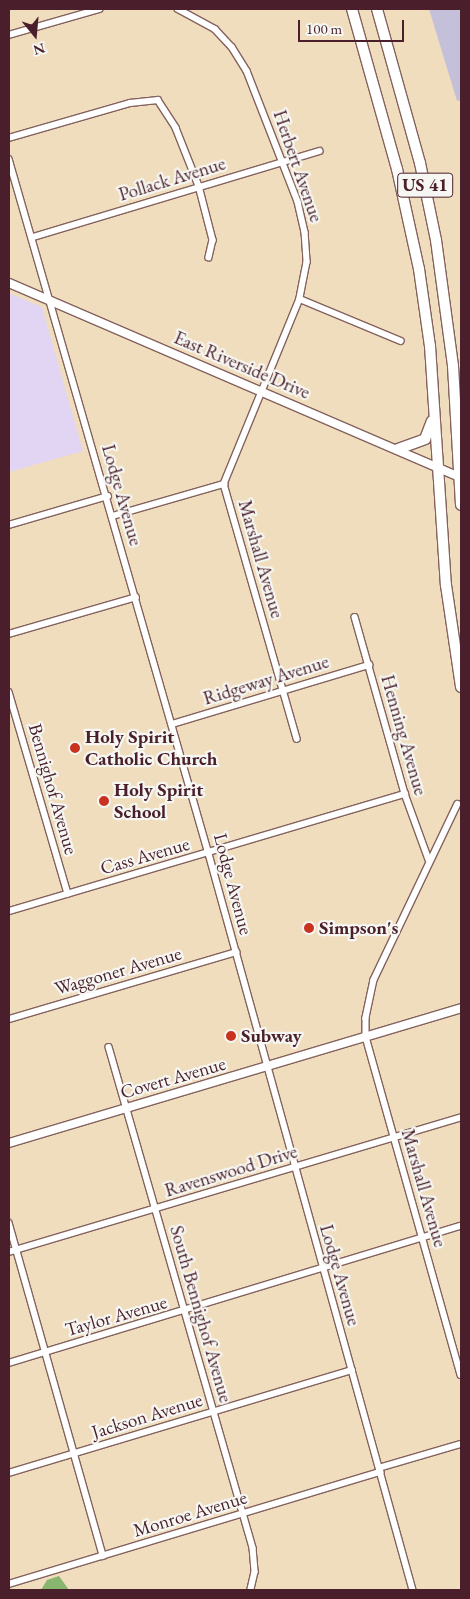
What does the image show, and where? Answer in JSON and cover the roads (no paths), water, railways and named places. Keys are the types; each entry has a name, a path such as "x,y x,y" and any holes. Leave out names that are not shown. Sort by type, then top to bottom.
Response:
{"highway":[{"name":"US 41","path":"352,9 409,219 424,305 433,393 446,585 461,686"},
{"name":"US 41","path":"377,9 420,163 436,240 449,323 461,505"},
{"path":"398,449 417,444 428,436 432,424 433,393"}],"street":[{"path":"9,35 99,9"},
{"name":"Herbert Avenue","path":"178,9 193,11 215,29 238,56 283,161 305,232 307,262 300,299 262,390"},
{"path":"9,138 130,103 158,100 176,128 199,186 213,240 209,258"},
{"name":"Pollack Avenue","path":"33,236 319,151"},
{"name":"Lodge Avenue","path":"9,159 108,496 414,1590"},
{"name":"East Riverside Drive","path":"9,283 262,390 460,477"},
{"path":"300,299 401,341"},
{"name":"Marshall Avenue","path":"262,390 224,484 297,739"},
{"path":"113,516 224,484"},
{"path":"9,525 108,496"},
{"path":"9,634 136,598"},
{"name":"Henning Avenue","path":"355,617 405,794 429,860"},
{"name":"Ridgeway Avenue","path":"172,724 369,666"},
{"name":"Bennighof Avenue","path":"9,692 68,894"},
{"name":"Cass Avenue","path":"9,911 209,854 405,794"},
{"name":"Marshall Avenue","path":"458,804 429,860 374,980 367,1009 366,1037 461,1375"},
{"name":"Waggoner Avenue","path":"9,1019 236,952"},
{"name":"Covert Avenue","path":"9,1143 269,1068 461,1008"},
{"name":"South Bennighof Avenue","path":"110,1047 254,1556 251,1590"},
{"name":"Ravenswood Drive","path":"9,1252 461,1117"},
{"path":"9,1223 103,1556"},
{"name":"Taylor Avenue","path":"9,1363 184,1312 461,1226"},
{"name":"Jackson Avenue","path":"9,1473 352,1370"},
{"name":"Monroe Avenue","path":"9,1584 242,1514 461,1444"}],"place":[{"name":"Holy Spirit Catholic Church","path":"75,748"},
{"name":"Holy Spirit School","path":"104,801"},
{"name":"Simpson's","path":"309,928"},
{"name":"Subway","path":"231,1036"}]}
